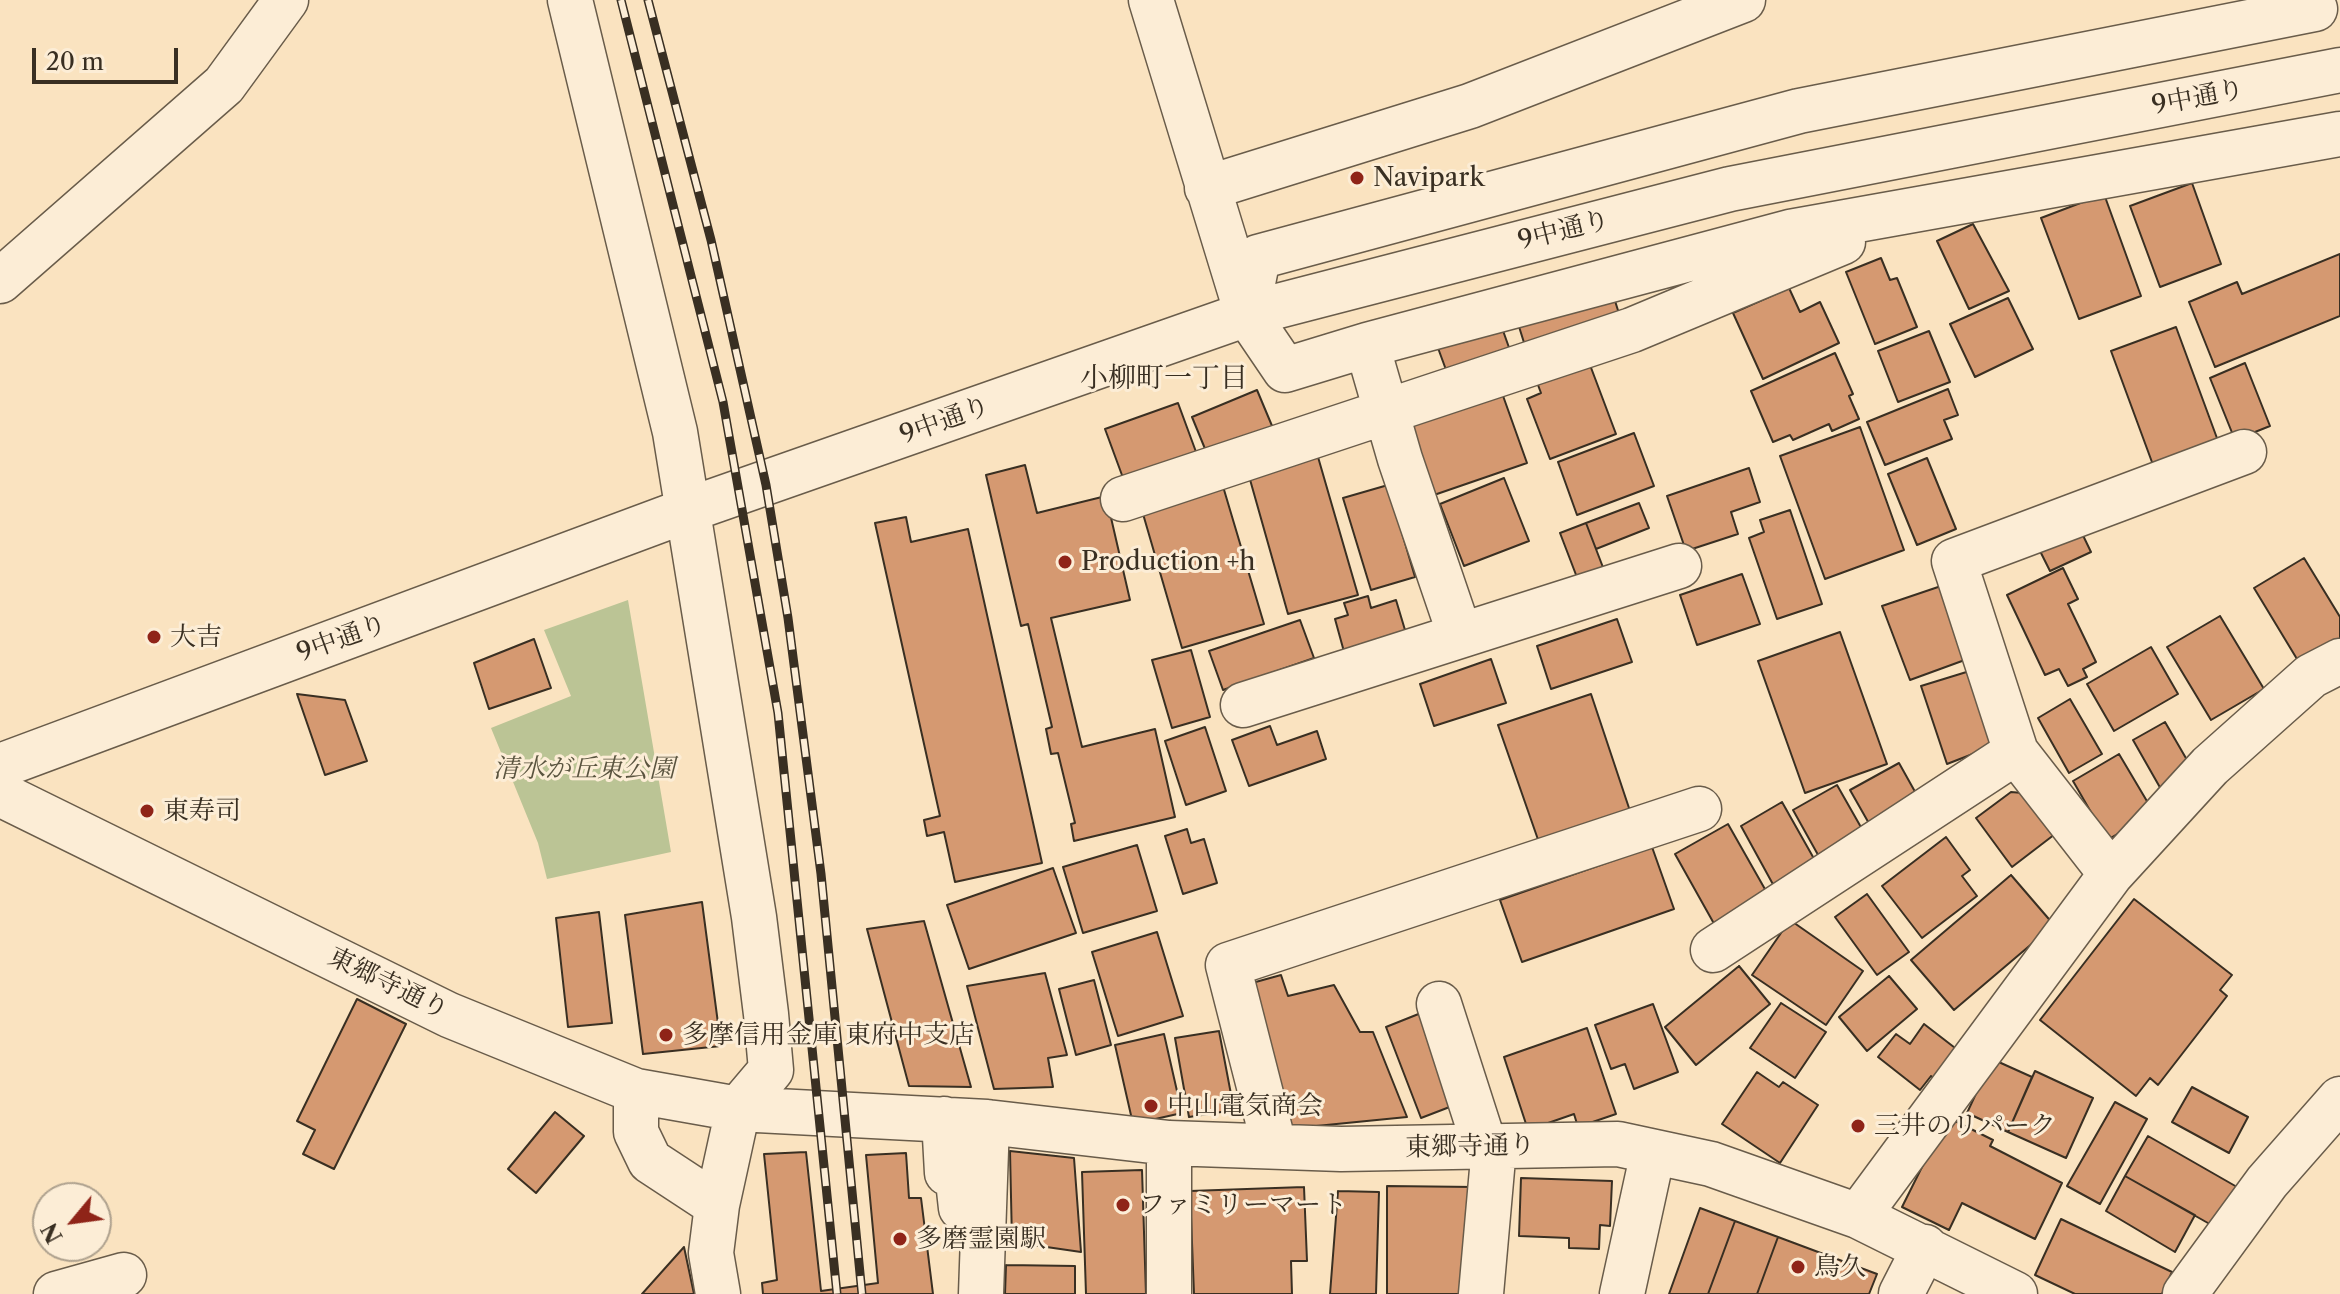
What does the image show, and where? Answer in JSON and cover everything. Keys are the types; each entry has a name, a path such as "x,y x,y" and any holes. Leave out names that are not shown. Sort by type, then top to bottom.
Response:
{"street":[{"path":"0,281 224,85 286,0"},
{"path":"570,0 675,432 766,1014 771,1070 738,1109 717,1205 711,1253 718,1294"},
{"path":"1151,0 1172,59 1207,188 1247,314 1285,370 1367,345 1790,232 2340,134"},
{"path":"1207,188 1470,106 1743,0"},
{"path":"1247,314 1258,257 1799,111 2321,16"},
{"name":"9中通り","path":"0,766 685,511 1247,314 1730,189 2340,70"},
{"path":"1123,499 1387,414 1632,330 1923,209"},
{"path":"1367,345 1460,635"},
{"path":"2111,874 2016,752 1954,561 2244,452"},
{"path":"1243,705 1679,566"},
{"path":"1858,1216 2111,874 2210,766 2311,676 2340,661"},
{"path":"1713,950 2016,752"},
{"name":"東郷寺通り","path":"0,794 449,1015 636,1091 738,1109 987,1122 1169,1143 1341,1149 1618,1144 1711,1164 1858,1216 2015,1294"},
{"path":"1274,1145 1228,965 1699,809"},
{"path":"1439,1004 1490,1147 1481,1294"},
{"path":"636,1091 636,1132 650,1161 717,1205"},
{"path":"2185,1294 2267,1182 2340,1099"},
{"path":"944,1119 948,1197"},
{"path":"981,1294 987,1122"},
{"path":"1169,1143 1169,1294"},
{"path":"1622,1294 1653,1152"},
{"path":"1901,1294 1925,1247"},
{"path":"56,1294 124,1275"}],"green space":[{"name":"清水が丘東公園","path":"628,600 671,852 547,879 538,843 491,728 571,696 544,630"}],"building":[{"path":"2192,183 2221,264 2160,287 2130,206"},
{"path":"2104,194 2141,296 2079,319 2041,218"},
{"path":"1973,224 2009,291 1969,309 1937,241"},
{"path":"2340,254 2340,316 2215,367 2189,302 2237,282 2242,294"},
{"path":"1881,258 1890,280 1897,278 1917,327 1875,344 1846,272"},
{"path":"1611,288 1621,320 1526,349 1516,317"},
{"path":"1789,288 1800,312 1820,302 1839,343 1763,379 1733,313"},
{"path":"2008,298 2033,349 1975,377 1950,324"},
{"path":"1501,325 1512,356 1449,378 1438,348"},
{"path":"2176,327 2221,449 2156,473 2111,351"},
{"path":"1929,331 1950,382 1898,402 1878,351"},
{"path":"1835,353 1853,394 1849,396 1859,419 1832,431 1829,424 1793,440 1790,435 1773,442 1751,391"},
{"path":"1587,357 1616,434 1550,459 1527,399 1541,393 1535,377"},
{"path":"2245,363 2270,426 2235,440 2210,378"},
{"path":"1948,389 1958,415 1944,420 1952,439 1885,465 1867,422"},
{"path":"1257,390 1275,433 1210,461 1192,417"},
{"path":"1502,393 1527,463 1434,495 1410,425"},
{"path":"1178,403 1199,460 1126,486 1105,429"},
{"path":"1860,427 1904,550 1825,579 1780,456"},
{"path":"1634,433 1654,486 1577,515 1558,462"},
{"path":"1318,457 1358,595 1288,614 1249,476"},
{"path":"1927,458 1956,529 1917,545 1888,474"},
{"path":"1025,465 1037,513 1106,496 1130,600 1051,618 1082,747 1155,729 1175,817 1074,841 1071,824 1075,823 1058,753 1051,754 1046,729 1052,727 1028,624 1021,626 986,475"},
{"path":"1749,468 1760,502 1731,512 1738,534 1686,551 1667,496"},
{"path":"1504,478 1529,541 1464,566 1440,504"},
{"path":"1222,483 1264,624 1182,648 1141,507"},
{"path":"1388,485 1415,577 1371,590 1343,498"},
{"path":"1639,503 1649,528 1596,549 1586,523"},
{"path":"1790,510 1822,604 1777,619 1749,538 1764,532 1760,520"},
{"path":"906,517 911,542 968,529 1042,863 955,882 944,832 927,836 924,820 940,816 875,523"},
{"path":"1586,523 1604,570 1578,580 1560,533"},
{"path":"2077,523 2091,552 2050,571 2036,543"},
{"path":"2304,558 2340,617 2340,640 2300,664 2254,588"},
{"path":"2063,568 2078,599 2068,604 2096,662 2083,669 2087,677 2068,686 2059,669 2045,675 2007,595"},
{"path":"1742,574 1760,624 1697,645 1680,595"},
{"path":"1947,584 1973,657 1910,680 1882,606"},
{"path":"1368,596 1371,608 1396,600 1408,640 1346,659 1335,619 1348,615 1344,603"},
{"path":"2220,616 2264,689 2211,720 2167,647"},
{"path":"1617,619 1632,662 1551,689 1537,646"},
{"path":"1300,620 1314,658 1223,690 1209,651"},
{"path":"1840,632 1887,764 1805,793 1758,661"},
{"path":"534,639 551,688 489,709 474,663"},
{"path":"2151,647 2178,694 2114,731 2087,684"},
{"path":"1191,650 1210,717 1172,728 1152,660"},
{"path":"1491,659 1506,703 1434,726 1420,684"},
{"path":"1973,670 2001,743 1947,764 1921,686"},
{"path":"297,694 345,700 367,761 325,775"},
{"path":"1591,694 1633,820 1542,851 1498,725"},
{"path":"2070,699 2102,754 2069,773 2038,718"},
{"path":"2165,722 2194,772 2162,791 2133,740"},
{"path":"1270,726 1277,745 1317,731 1326,759 1249,786 1232,740"},
{"path":"1205,727 1226,791 1186,805 1165,741"},
{"path":"2119,754 2154,813 2107,840 2073,781"},
{"path":"1899,763 1923,806 1875,834 1850,790"},
{"path":"1837,785 1866,836 1822,862 1793,810"},
{"path":"2011,792 2034,794 2059,831 2012,867 1976,818"},
{"path":"1782,802 1817,864 1775,888 1741,826"},
{"path":"1728,824 1770,898 1717,929 1675,854"},
{"path":"1187,829 1191,843 1204,839 1217,883 1183,894 1165,836"},
{"path":"1946,837 1970,870 1962,876 1977,896 1922,938 1882,886"},
{"path":"1137,845 1157,911 1083,933 1063,867"},
{"path":"1652,847 1674,909 1522,962 1500,900"},
{"path":"1053,868 1076,933 969,969 947,905"},
{"path":"2011,875 2054,925 1954,1010 1911,960"},
{"path":"1867,894 1909,952 1877,975 1835,917"},
{"path":"2134,899 2232,975 2220,990 2227,996 2158,1085 2150,1078 2136,1096 2040,1020"},
{"path":"702,902 721,1046 643,1054 625,915"},
{"path":"599,912 612,1023 568,1027 556,918"},
{"path":"1790,920 1863,971 1826,1025 1752,975"},
{"path":"924,921 971,1087 909,1086 867,929"},
{"path":"1157,932 1183,1016 1118,1036 1092,952"},
{"path":"1739,966 1770,1004 1696,1065 1665,1027"},
{"path":"1045,973 1067,1055 1048,1058 1053,1087 994,1089 967,986"},
{"path":"1281,975 1288,996 1334,985 1360,1032 1373,1032 1407,1117 1286,1129 1252,983"},
{"path":"1889,976 1917,1009 1867,1051 1839,1017"},
{"path":"1094,980 1111,1045 1076,1055 1059,989"},
{"path":"357,999 406,1024 334,1169 303,1154 315,1130 297,1121"},
{"path":"1781,1003 1826,1032 1795,1078 1750,1048"},
{"path":"1653,1004 1678,1072 1634,1089 1625,1064 1611,1069 1595,1025"},
{"path":"1426,1011 1460,1103 1421,1118 1386,1027"},
{"path":"1924,1024 1959,1051 1937,1081 1931,1076 1920,1090 1878,1057 1896,1034 1910,1044"},
{"path":"1587,1028 1616,1114 1578,1127 1574,1114 1528,1130 1504,1057"},
{"path":"1219,1031 1234,1110 1189,1117 1175,1038"},
{"path":"1164,1034 1182,1113 1133,1124 1115,1045"},
{"path":"1992,1059 2032,1077 2008,1132 1967,1113"},
{"path":"2035,1071 2093,1098 2066,1158 2008,1132"},
{"path":"1757,1072 1779,1087 1783,1082 1818,1105 1780,1163 1722,1124"},
{"path":"2192,1087 2248,1117 2229,1153 2172,1122"},
{"path":"2115,1102 2147,1119 2100,1204 2067,1186"},
{"path":"555,1112 584,1136 536,1193 508,1169"},
{"path":"1947,1117 1993,1140 1990,1146 2062,1183 2035,1239 1962,1203 1949,1230 1902,1207"},
{"path":"2148,1136 2244,1191 2222,1231 2125,1176"},
{"path":"1010,1151 1074,1158 1081,1252 1012,1242"},
{"name":"多磨霊園駅","path":"806,1152 821,1291 878,1283 866,1155 906,1153 909,1198 921,1198 933,1294 763,1294 762,1283 777,1280 764,1154"},
{"path":"1142,1170 1146,1294 1086,1294 1082,1172"},
{"path":"2125,1176 2195,1215 2175,1252 2106,1211"},
{"path":"1521,1178 1612,1181 1610,1226 1600,1225 1599,1249 1569,1248 1569,1238 1519,1236"},
{"path":"1387,1186 1475,1187 1462,1294 1387,1294"},
{"path":"1304,1187 1307,1261 1291,1261 1292,1294 1194,1294 1190,1191"},
{"path":"1338,1191 1379,1192 1376,1294 1330,1294"},
{"path":"1700,1208 1735,1221 1708,1294 1669,1294"},
{"path":"2061,1219 2172,1272 2162,1294 2075,1294 2035,1275"},
{"path":"1735,1221 1778,1237 1757,1294 1708,1294"},
{"path":"1778,1237 1877,1274 1869,1294 1757,1294"},
{"path":"684,1247 694,1294 642,1294"},
{"path":"1006,1265 1075,1266 1075,1294 1005,1294"}],"railway":[{"path":"621,0 723,402 778,713 837,1294"},
{"path":"648,0 711,240 766,485 788,618 821,874 862,1294"}],"place":[{"name":"Navipark","path":"1357,178"},
{"name":"Production +h","path":"1065,562"},
{"name":"大吉","path":"154,637"},
{"name":"東寿司","path":"147,811"},
{"name":"多摩信用金庫 東府中支店","path":"666,1035"},
{"name":"中山電気商会","path":"1151,1106"},
{"name":"三井のリパーク","path":"1858,1126"},
{"name":"ファミリーマート","path":"1123,1205"},
{"name":"多磨霊園駅","path":"900,1239"},
{"name":"鳥久","path":"1798,1267"}],"district":[{"name":"小柳町一丁目","path":"1164,379"}]}
